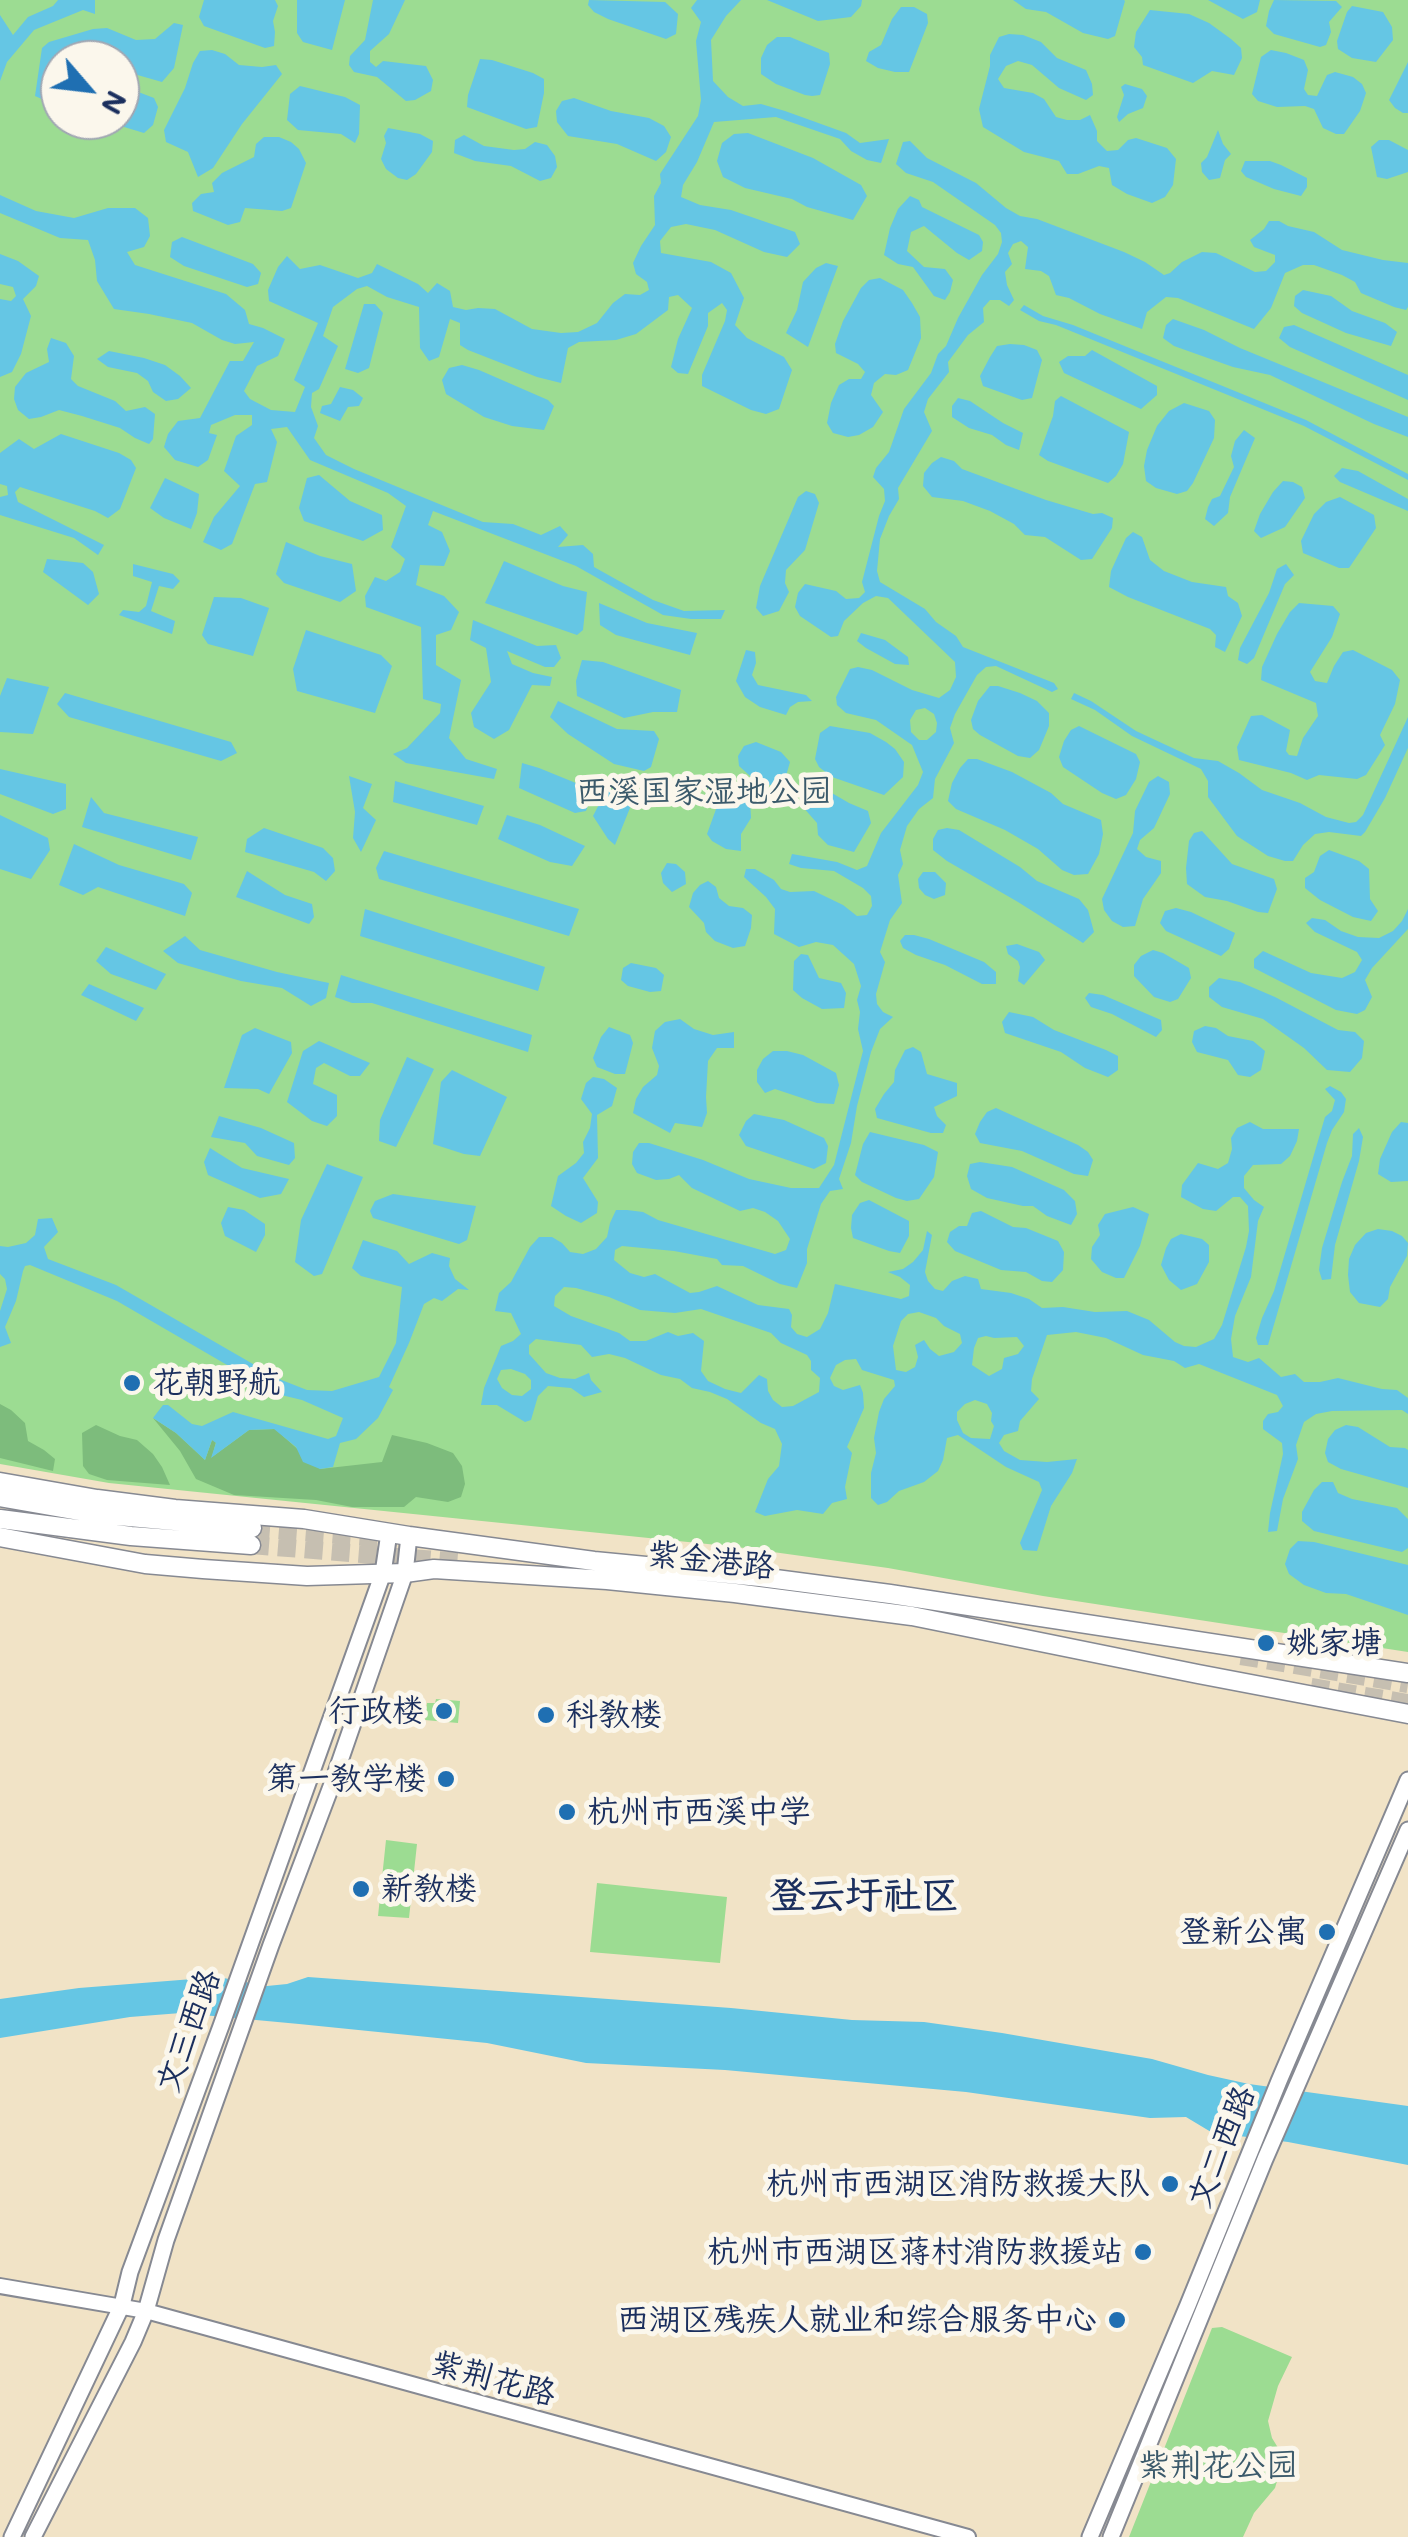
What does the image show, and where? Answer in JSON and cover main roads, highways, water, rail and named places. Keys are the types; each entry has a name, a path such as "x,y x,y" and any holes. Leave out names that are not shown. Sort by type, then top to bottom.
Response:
{"main road":[{"name":"紫金港路","path":"0,1482 175,1509 304,1519 594,1561 908,1596 1408,1673"},
{"path":"0,1495 45,1515 131,1536 251,1537"},
{"path":"0,1518 45,1515"},
{"name":"文三西路","path":"12,2537 122,2306 130,2272 383,1573 389,1532"},
{"name":"文三西路","path":"34,2537 146,2311 166,2240 406,1573 409,1536"},
{"name":"紫金港路","path":"0,1537 145,1564 203,1570 307,1576 434,1569 735,1593 912,1616 1408,1714"},
{"name":"文二西路","path":"1090,2537 1278,2081 1408,1780"},
{"name":"文二西路","path":"1111,2537 1265,2159 1408,1830"}],"water":[{"path":"58,0 95,0 95,14 83,10 34,30 7,62 0,81 0,15 13,35 28,17"},
{"path":"204,0 275,0 278,6 273,21 274,46 265,48 204,26 199,17"},
{"path":"297,0 345,0 332,50 303,42 297,33"},
{"path":"373,0 405,0 389,34 370,51 370,62 376,67 383,61 426,66 433,80 431,91 415,100 406,101 377,77 354,72 349,65 350,56 365,40"},
{"path":"589,0 665,2 678,14 676,34 666,39 608,19 594,12"},
{"path":"697,0 741,0 711,40 713,81 728,97 743,106 761,104 785,111 846,133 860,143 889,139 881,163 851,151 840,139 776,117 714,122 683,185 681,197 795,232 800,244 787,257 764,252 715,230 686,224 671,227 660,241 661,253 711,262 731,273 744,298 735,325 747,338 784,357 792,370 779,409 766,414 751,410 702,386 702,375 725,321 727,310 722,303 708,313 708,326 688,374 671,367 692,308 678,295 669,297 668,310 636,334 616,340 579,342 568,348 561,383 468,350 460,345 460,323 450,319 439,357 429,361 420,348 419,307 367,286 333,307 323,336 338,346 319,389 312,393 311,407 318,426 314,438 326,455 354,469 483,522 513,524 541,535 560,526 568,535 558,547 583,545 593,554 594,567 653,600 684,611 725,610 721,619 663,615 576,566 433,511 428,525 442,532 450,551 444,566 420,565 416,585 444,596 459,612 451,630 436,635 436,665 461,680 449,738 466,759 497,769 494,779 406,763 393,754 407,748 440,713 441,704 423,699 421,627 366,607 365,596 375,577 386,581 400,572 405,559 391,547 406,506 388,493 310,460 287,427 271,429 277,442 267,482 255,484 232,544 221,550 203,542 214,517 240,486 224,471 236,436 252,425 252,415 235,415 211,425 209,433 217,435 208,460 198,467 175,460 164,447 178,421 200,418 230,361 243,361 254,342 235,344 192,323 114,309 97,281 88,240 60,238 0,213 0,195 36,211 74,218 108,208 135,208 148,218 150,236 144,247 127,252 135,265 226,294 245,310 249,324 285,339 278,356 257,366 244,391 250,399 271,410 295,412 305,387 294,380 318,323 269,301 268,290 287,256 300,269 320,265 358,278 372,273 377,264 428,293 437,283 450,291 453,307 495,309 532,329 561,333 578,332 597,323 625,294 640,295 649,290 647,282 636,274 633,263 655,225 654,196 661,183 660,174 698,116 701,100 696,41 701,22 691,8"},
{"path":"767,0 862,0 851,17 818,21"},
{"path":"1013,0 1125,1 1115,36 1108,39 1083,33 1046,12 1026,9"},
{"path":"1208,0 1260,0 1257,12 1243,19"},
{"path":"1274,0 1336,1 1342,7 1329,22 1331,32 1326,45 1320,47 1274,34 1266,26"},
{"path":"1352,6 1383,12 1392,27 1393,40 1376,62 1352,58 1338,49 1337,41"},
{"path":"901,7 914,7 927,14 928,23 909,72 878,68 866,61 869,52 881,45"},
{"path":"1150,10 1189,14 1231,39 1241,48 1242,58 1234,75 1212,71 1193,83 1143,65 1134,47 1136,32"},
{"path":"174,23 183,25 174,68 162,82 140,76 140,40 136,40 155,39"},
{"path":"107,28 136,40 56,40 93,29"},
{"path":"1009,34 1041,42 1057,58 1086,70 1093,95 1086,100 1059,88 1032,65 1018,61 1006,66 998,79 1004,88 1044,99 1056,117 1080,120 1090,115 1097,141 1107,151 1118,150 1136,138 1167,148 1176,159 1173,185 1165,197 1152,203 1127,194 1112,185 1109,168 1099,166 1067,174 1059,161 1024,152 983,127 979,109 990,55 999,37"},
{"path":"777,37 790,37 829,53 830,64 820,95 805,95 761,74 761,58 767,45"},
{"path":"212,50 239,65 276,65 282,74 213,168 198,177 188,152 166,142 164,130 200,51"},
{"path":"1271,50 1304,60 1308,70 1304,89 1308,95 1317,96 1327,75 1335,72 1362,84 1366,93 1360,111 1344,134 1323,128 1314,109 1277,107 1258,101 1252,94 1261,57"},
{"path":"480,59 544,79 537,127 526,129 467,107"},
{"path":"40,62 40,98 35,96"},
{"path":"1408,62 1408,113 1403,113 1389,100"},
{"path":"1125,84 1142,89 1147,96 1143,108 1119,122 1124,95 1121,87"},
{"path":"300,86 345,97 360,105 355,143 341,134 298,130 287,120 290,94"},
{"path":"140,93 154,98 158,107 153,125 140,132"},
{"path":"574,98 611,111 649,118 664,126 671,137 666,152 656,161 617,144 568,136 557,122 556,111 562,101"},
{"path":"388,128 420,134 433,141 432,152 407,180 386,169 381,159"},
{"path":"1218,130 1231,154 1220,178 1209,180 1201,163"},
{"path":"748,133 813,158 861,185 867,196 853,220 745,188 723,177 717,161 722,143 734,134"},
{"path":"464,135 484,146 514,150 535,142 547,145 557,167 551,178 540,181 511,166 475,161 454,153 455,140"},
{"path":"264,137 291,142 306,163 291,208 245,208 240,222 228,225 193,211 192,203 201,194 214,192 212,183 222,173 254,157 256,144"},
{"path":"1379,140 1389,140 1408,150 1408,172 1387,179 1377,177 1371,147"},
{"path":"910,141 927,158 976,183 1020,216 1124,252 1164,275 1202,252 1216,253 1255,272 1266,271 1275,262 1275,255 1254,247 1250,240 1269,221 1279,221 1314,232 1342,250 1408,263 1408,307 1394,307 1361,293 1355,282 1342,275 1303,265 1285,273 1271,308 1254,329 1178,298 1166,297 1147,312 1142,329 1056,295 1049,276 1025,269 1028,247 1021,241 1013,244 1008,253 1012,264 1005,272 1014,300 1009,306 1000,300 990,300 983,308 984,322 968,335 948,362 949,372 928,399 924,412 932,431 898,488 899,499 880,539 877,571 880,582 925,609 963,647 1054,683 1058,689 1052,692 996,666 986,667 977,675 955,714 950,728 954,743 935,779 933,798 907,826 900,850 902,903 890,920 880,952 885,962 876,994 877,1004 893,1017 880,1029 871,1052 839,1179 843,1189 830,1191 821,1204 797,1288 743,1266 722,1265 717,1259 674,1251 622,1246 615,1250 614,1260 630,1273 644,1277 655,1274 690,1293 717,1286 758,1305 789,1309 791,1327 807,1337 820,1329 835,1284 901,1299 909,1296 910,1285 888,1272 913,1262 923,1250 927,1231 932,1235 925,1272 935,1289 943,1291 952,1281 965,1276 978,1279 981,1289 1011,1293 1042,1308 1127,1311 1149,1320 1175,1342 1196,1347 1214,1339 1222,1325 1246,1247 1248,1206 1240,1197 1233,1197 1216,1211 1203,1209 1181,1197 1182,1185 1198,1163 1218,1169 1228,1163 1231,1138 1237,1128 1250,1122 1263,1129 1299,1129 1290,1156 1281,1164 1253,1165 1244,1176 1244,1188 1264,1207 1258,1221 1251,1277 1235,1316 1233,1357 1248,1362 1259,1358 1281,1377 1295,1374 1304,1382 1338,1378 1397,1390 1408,1398 1408,1414 1402,1410 1332,1411 1316,1414 1304,1422 1296,1445 1298,1459 1283,1499 1277,1531 1268,1532 1282,1443 1263,1429 1263,1421 1283,1406 1277,1395 1199,1364 1185,1368 1106,1338 1076,1332 1047,1335 1032,1379 1031,1391 1039,1399 1020,1421 1018,1431 1004,1435 999,1443 1004,1451 1020,1460 1077,1459 1051,1506 1037,1551 1023,1550 1020,1543 1042,1490 1039,1482 1006,1467 958,1435 947,1438 938,1471 924,1482 899,1491 878,1505 871,1498 879,1412 895,1386 894,1380 862,1370 856,1359 836,1365 830,1378 834,1386 843,1390 860,1385 864,1408 847,1447 852,1453 845,1487 847,1499 832,1503 823,1514 797,1510 765,1516 755,1512 768,1479 779,1466 782,1444 775,1429 727,1399 625,1358 609,1354 592,1357 581,1345 536,1339 529,1345 529,1354 546,1373 575,1379 589,1373 602,1392 584,1397 571,1388 548,1386 538,1396 531,1420 525,1422 497,1405 481,1405 501,1346 521,1334 511,1313 495,1311 499,1293 511,1282 539,1237 552,1237 570,1252 583,1254 596,1249 607,1237 616,1210 627,1210 775,1254 786,1250 790,1239 778,1221 765,1212 753,1208 740,1211 692,1188 679,1175 656,1180 637,1173 632,1164 639,1143 703,1160 749,1179 791,1188 819,1188 834,1165 863,1051 857,1000 861,986 854,964 833,945 816,942 799,947 774,934 775,909 744,877 746,869 755,869 781,889 814,891 857,916 867,915 872,906 871,896 863,888 834,871 789,864 792,854 857,870 867,866 881,833 918,785 923,772 912,745 876,720 846,713 837,705 836,697 850,669 858,667 939,698 950,690 956,677 955,662 888,598 876,596 863,603 844,621 838,636 831,637 800,616 795,607 805,584 836,591 846,599 859,598 865,592 862,582 885,501 884,489 873,477 876,468 889,452 904,409 931,373 1002,242 995,225 933,182 906,173 896,164 903,142","holes":["925,708 934,714 936,732 927,740 919,740 911,732 910,720 916,710","564,1287 609,1297 640,1310 675,1313 701,1309 771,1333 781,1343 807,1355 811,1370 820,1378 819,1392 793,1406 782,1407 768,1391 767,1379 759,1375 741,1393 725,1389 708,1381 701,1371 704,1341 693,1333 678,1336 668,1332 646,1341 630,1341 554,1306 555,1296","919,1312 936,1318 960,1334 962,1343 954,1352 939,1356 924,1340 915,1345 915,1367 906,1372 896,1370 893,1346 901,1321 908,1314","1017,1337 1024,1346 1018,1354 1004,1358 1002,1369 989,1376 972,1365 978,1338","511,1369 525,1374 531,1380 531,1389 522,1396 512,1395 497,1379 501,1370","975,1400 987,1404 994,1426 990,1439 971,1438 963,1433 957,1412"]},
{"path":"1245,161 1281,165 1307,178 1307,187 1301,196 1274,189 1246,177 1241,171"},
{"path":"910,196 919,200 922,207 979,235 983,242 982,251 969,260 924,226 911,232 907,251 924,267 945,269 953,280 945,300 934,296 913,267 884,255 898,209"},
{"path":"182,237 253,264 261,273 258,284 247,287 184,266 170,257 172,242"},
{"path":"0,254 39,276 36,286 23,299 31,316 21,354 12,372 0,377 0,299 11,301 16,296 13,287 0,284"},
{"path":"826,263 838,266 808,347 786,333 797,310 803,282"},
{"path":"880,278 903,290 912,303 920,317 921,338 908,370 885,374 874,383 871,395 883,412 873,427 848,437 833,433 827,423 831,403 839,385 849,379 861,379 865,372 836,353 835,344 861,288 869,280"},
{"path":"1303,290 1331,296 1352,311 1385,323 1397,332 1391,346 1346,333 1302,313 1294,306 1295,296"},
{"path":"364,304 375,304 383,313 369,368 358,373 345,369"},
{"path":"1024,305 1043,316 1306,420 1408,474 1408,480 1304,426 1039,321 1020,310"},
{"path":"1173,319 1408,417 1408,437 1270,375 1233,367 1174,346 1163,338 1166,325"},
{"path":"1294,325 1408,375 1408,400 1290,347 1279,338 1284,327"},
{"path":"51,338 66,343 74,356 71,379 78,386 115,401 126,411 145,407 155,414 149,444 120,428 59,410 29,419 18,410 15,387 26,373 49,362 47,349"},
{"path":"1010,344 1037,350 1042,360 1032,398 1022,400 983,386 980,376 997,346"},
{"path":"1092,350 1157,386 1157,395 1141,409 1064,373 1059,362 1068,356 1085,356"},
{"path":"109,351 165,365 191,388 178,399 166,401 137,373 108,367 97,359"},
{"path":"462,365 548,400 554,406 544,430 484,417 446,394 442,380 449,368"},
{"path":"340,387 363,398 359,406 348,407 340,421 320,413 322,406 331,404"},
{"path":"1061,396 1129,432 1123,464 1108,483 1039,455 1055,401"},
{"path":"958,398 970,401 1023,433 1019,450 952,417 952,406"},
{"path":"1184,403 1209,411 1215,420 1214,438 1193,483 1187,491 1177,494 1146,481 1144,466 1157,426 1169,411"},
{"path":"1244,430 1255,438 1230,497 1228,513 1214,526 1205,519 1208,507 1212,499 1220,496 1234,467 1231,456 1235,441"},
{"path":"61,434 119,453 136,468 120,509 108,518 20,487 15,492 18,502 104,545 98,555 74,538 0,515 0,497 8,495 7,486 0,484 0,453 19,439 34,449"},
{"path":"941,457 962,469 1046,500 1093,514 1102,513 1113,518 1112,528 1092,559 1081,560 1045,537 1025,535 990,511 963,501 932,497 923,486 924,473"},
{"path":"1342,468 1358,471 1408,499 1408,511 1340,482 1334,476"},
{"path":"319,475 350,501 382,515 383,530 363,541 304,521 299,508 307,478"},
{"path":"165,478 199,494 191,529 150,508"},
{"path":"1283,481 1302,487 1305,498 1285,527 1261,538 1254,531 1260,514"},
{"path":"806,491 815,494 819,503 805,550 786,570 789,592 779,611 763,616 756,608 760,586 798,497"},
{"path":"1340,497 1374,515 1376,528 1349,568 1339,568 1303,553 1301,541 1314,514 1326,502"},
{"path":"1133,532 1142,537 1150,560 1164,571 1192,582 1226,587 1242,616 1225,652 1215,647 1216,635 1210,629 1109,587 1111,571 1126,538"},
{"path":"286,542 352,564 356,591 340,602 284,583 276,574"},
{"path":"47,559 83,563 93,572 99,594 88,605 43,572"},
{"path":"504,561 587,592 583,630 577,635 485,603"},
{"path":"133,564 173,574 180,581 173,589 159,586 151,611 175,621 172,634 119,615 123,610 139,612 146,606 152,582 133,576"},
{"path":"1286,564 1294,575 1285,584 1254,658 1247,664 1238,660 1240,648 1277,569"},
{"path":"214,597 241,598 269,608 253,656 208,644 202,635"},
{"path":"599,603 647,623 697,633 690,655 616,635 600,625"},
{"path":"1299,603 1333,606 1340,614 1332,637 1310,672 1315,681 1327,683 1343,652 1353,650 1392,670 1400,680 1395,704 1380,735 1385,745 1366,775 1357,779 1319,775 1307,780 1239,760 1237,747 1251,716 1262,715 1290,730 1286,751 1297,756 1303,738 1318,716 1316,703 1261,680 1262,667 1277,634"},
{"path":"473,620 537,646 556,645 561,658 554,667 545,667 507,651 512,664 552,677 550,686 532,685 509,730 494,739 474,727 471,713 491,682 486,648 470,640"},
{"path":"306,630 381,655 392,666 375,713 297,691 293,669"},
{"path":"861,633 885,640 908,657 909,665 895,664 866,648 857,641"},
{"path":"746,650 755,652 752,675 758,685 806,695 812,701 798,702 786,715 760,707 745,697 736,681"},
{"path":"582,660 603,662 681,690 677,712 624,718 577,696 576,681"},
{"path":"7,678 49,687 33,734 0,732 0,696"},
{"path":"990,686 1020,693 1037,701 1049,713 1049,726 1039,750 1030,758 1018,756 973,729 971,720 978,701"},
{"path":"65,693 231,742 237,753 221,761 69,717 57,704"},
{"path":"1074,693 1136,731 1194,758 1218,761 1262,790 1349,823 1363,815 1408,717 1408,748 1385,798 1361,836 1315,834 1293,861 1285,861 1268,856 1237,836 1208,797 1208,781 1201,769 1132,736 1095,710 1071,699"},
{"path":"558,701 617,729 654,731 659,739 651,767 644,771 614,764 568,734 550,717"},
{"path":"830,726 870,733 886,742 904,762 903,777 884,795 832,777 815,759 820,733"},
{"path":"1079,726 1136,754 1140,762 1136,779 1126,795 1116,799 1102,793 1063,767 1059,757 1064,741"},
{"path":"756,742 781,752 790,762 786,776 776,786 758,783 739,766 738,756 744,746"},
{"path":"968,759 1012,772 1063,804 1101,820 1099,854 1088,874 1074,875 1062,870 1038,849 1005,830 956,809 948,801 952,783"},
{"path":"522,763 593,790 586,811 575,813 519,788"},
{"path":"0,769 66,784 66,809 53,814 0,794"},
{"path":"349,776 372,784 363,808 376,820 361,852 353,838 355,812"},
{"path":"1158,776 1169,782 1170,794 1154,828 1140,840 1137,849 1146,857 1161,861 1161,873 1143,899 1135,926 1123,927 1112,921 1102,899 1133,833 1135,811 1149,782"},
{"path":"395,781 484,806 477,825 393,802"},
{"path":"813,782 868,811 871,823 854,852 828,845 818,835 817,823 802,806 800,795 806,784"},
{"path":"607,789 634,798 615,845 593,816"},
{"path":"726,793 750,800 751,818 741,834 741,851 726,849 707,834"},
{"path":"91,797 104,813 198,837 191,860 82,827"},
{"path":"0,815 48,838 50,850 31,879 0,869"},
{"path":"507,815 585,846 572,866 550,862 498,839"},
{"path":"264,828 323,848 333,858 335,871 326,881 314,872 245,852 247,839"},
{"path":"938,830 959,830 1037,881 1079,899 1088,910 1094,932 1083,943 947,861 933,850 933,839"},
{"path":"1202,831 1232,864 1274,879 1277,889 1268,913 1205,897 1187,884 1189,841 1194,833"},
{"path":"74,844 119,865 184,884 192,893 185,916 98,887 83,895 59,885"},
{"path":"1329,850 1369,869 1370,899 1378,911 1371,921 1353,917 1305,888 1305,878"},
{"path":"384,851 579,909 569,936 379,879 376,868"},
{"path":"667,863 676,864 685,872 686,884 672,892 663,883 661,873"},
{"path":"247,871 285,895 312,904 314,917 309,924 236,897"},
{"path":"923,872 935,872 946,883 945,895 934,899 925,895 918,879"},
{"path":"708,881 729,906 743,908 752,915 745,946 733,948 715,941 689,907 693,893"},
{"path":"1176,908 1235,933 1229,949 1221,956 1166,931 1160,923 1165,911"},
{"path":"365,909 545,967 538,991 360,936"},
{"path":"1408,909 1408,929 1372,968 1365,980 1372,997 1365,1010 1357,1014 1336,1010 1254,968 1254,959 1263,951 1311,973 1342,978 1355,972 1362,960 1357,952 1315,932 1306,923 1312,918 1325,920 1358,937 1379,938 1393,931"},
{"path":"905,935 929,939 984,962 996,972 996,984 982,984 903,948 900,941"},
{"path":"185,936 200,950 329,983 326,998 311,1006 282,988 178,963 163,951"},
{"path":"1017,944 1039,952 1045,960 1024,985 1018,981 1018,961 1008,954 1006,946"},
{"path":"106,947 166,974 156,990 111,974 96,961"},
{"path":"1153,950 1189,968 1191,978 1178,999 1170,1002 1154,997 1134,976 1134,965"},
{"path":"801,954 808,955 819,978 841,983 846,993 844,1008 822,1009 793,990 794,961"},
{"path":"631,963 656,968 664,975 661,991 628,986 621,980 623,968"},
{"path":"341,975 532,1035 528,1052 372,1003 352,1003 335,997"},
{"path":"1219,978 1275,997 1338,1030 1355,1032 1364,1041 1362,1058 1350,1072 1327,1070 1263,1019 1222,1007 1209,997 1209,987"},
{"path":"89,984 144,1008 136,1021 81,995"},
{"path":"1089,993 1103,995 1161,1020 1162,1030 1156,1037 1091,1007 1085,998"},
{"path":"1009,1012 1033,1017 1054,1030 1118,1056 1118,1070 1108,1077 1061,1052 1005,1033 1002,1022"},
{"path":"680,1019 713,1035 734,1032 734,1048 717,1048 708,1061 707,1113 702,1127 675,1123 670,1133 633,1113 643,1087 657,1075 659,1066 652,1048 655,1031 665,1022"},
{"path":"1205,1026 1253,1041 1265,1051 1261,1070 1250,1077 1238,1075 1228,1060 1197,1052 1192,1042 1194,1031"},
{"path":"609,1027 630,1035 633,1043 625,1074 597,1067 593,1058"},
{"path":"255,1028 291,1042 292,1053 269,1094 258,1089 224,1088 242,1035"},
{"path":"319,1041 370,1063 360,1076 350,1076 324,1063 316,1068 313,1084 337,1095 337,1116 327,1126 312,1121 287,1102 303,1051"},
{"path":"913,1047 921,1052 927,1074 957,1083 957,1096 934,1107 946,1125 943,1133 877,1118 875,1109 894,1082 905,1050"},
{"path":"773,1051 803,1055 836,1073 839,1085 834,1104 817,1103 775,1089 765,1093 757,1082 757,1070"},
{"path":"407,1057 434,1069 396,1147 379,1141 380,1120"},
{"path":"452,1070 507,1097 480,1156 433,1144 441,1082"},
{"path":"593,1077 617,1088 612,1106 597,1115 598,1158 583,1178 598,1202 597,1213 581,1223 551,1206 558,1176 584,1153 583,1142 592,1114 581,1099 586,1083"},
{"path":"1330,1086 1346,1099 1344,1112 1327,1143 1268,1345 1258,1345 1256,1338 1274,1291 1325,1117 1332,1111 1335,1100 1325,1089"},
{"path":"996,1108 1088,1152 1093,1160 1088,1176 1074,1174 1022,1151 980,1143 975,1134 980,1122"},
{"path":"754,1114 784,1120 824,1138 828,1146 826,1163 814,1169 746,1146 739,1135"},
{"path":"219,1116 294,1143 295,1158 289,1165 257,1156 245,1143 211,1137"},
{"path":"1401,1122 1408,1123 1408,1181 1391,1182 1378,1174 1380,1159"},
{"path":"1359,1128 1363,1137 1359,1161 1335,1245 1331,1279 1322,1280 1322,1248 1352,1156 1353,1134"},
{"path":"870,1132 938,1152 934,1177 919,1199 896,1198 855,1175"},
{"path":"210,1148 242,1168 289,1179 281,1194 260,1198 208,1175 204,1162"},
{"path":"327,1164 363,1177 322,1274 314,1276 295,1262 301,1220"},
{"path":"970,1164 1012,1167 1064,1190 1075,1201 1077,1214 1071,1225 1033,1206 987,1198 971,1189 967,1176"},
{"path":"393,1194 476,1206 467,1240 459,1244 373,1218 370,1211 375,1201"},
{"path":"869,1200 909,1221 909,1236 900,1253 853,1238 852,1215 860,1203"},
{"path":"228,1207 244,1210 265,1224 265,1235 256,1252 225,1236 221,1223"},
{"path":"1133,1207 1149,1214 1140,1246 1124,1278 1116,1278 1102,1272 1091,1259 1092,1247 1100,1235 1098,1225 1105,1214"},
{"path":"981,1211 1013,1227 1058,1241 1064,1252 1063,1270 1052,1282 1042,1281 1026,1272 1001,1270 955,1251 947,1242 950,1232 967,1226 972,1213"},
{"path":"52,1218 58,1232 44,1247 48,1259 116,1285 279,1379 307,1390 332,1391 379,1377 396,1343 402,1287 361,1276 352,1268 363,1240 397,1251 409,1264 432,1253 450,1258 455,1279 469,1290 458,1289 442,1301 434,1298 424,1304 389,1387 393,1390 378,1418 356,1439 340,1443 333,1467 320,1469 303,1462 296,1447 274,1429 249,1430 211,1458 216,1443 212,1440 205,1460 153,1418 163,1405 192,1424 202,1426 233,1412 328,1439 336,1436 343,1418 277,1394 117,1301 30,1265 25,1266 5,1327 11,1343 0,1347 0,1311 7,1289 0,1274 0,1246 26,1243 35,1235 38,1219"},
{"path":"1378,1229 1392,1231 1408,1243 1407,1256 1390,1287 1388,1299 1380,1307 1359,1303 1350,1292 1348,1275 1355,1245 1366,1233"},
{"path":"1181,1234 1202,1239 1209,1245 1209,1262 1197,1284 1181,1290 1169,1280 1161,1265 1171,1239"},
{"path":"1346,1425 1358,1427 1390,1447 1408,1450 1408,1488 1328,1462 1328,1439"},
{"path":"1322,1482 1333,1482 1338,1493 1352,1499 1397,1508 1408,1519 1408,1548 1402,1552 1314,1531 1302,1521 1302,1512"},
{"path":"1298,1541 1408,1565 1408,1615 1304,1585 1289,1574 1285,1564 1290,1549"},
{"path":"218,1977 267,1986 308,1977 852,2020 924,2022 1002,2033 1152,2059 1249,2084 1408,2106 1408,2165 1224,2132 1221,2138 1186,2117 1150,2118 966,2092 725,2070 586,2063 487,2043 181,2013 130,2017 0,2038 0,1999 79,1988"}],"tunnel":[{"path":"252,1528 378,1538"},
{"path":"251,1545 460,1562"},
{"path":"1241,1656 1408,1684"},
{"path":"1311,1687 1408,1703"}],"place":[{"name":"花朝野航","path":"132,1383"},
{"name":"姚家塘","path":"1266,1643"},
{"name":"行政楼","path":"444,1711"},
{"name":"科教楼","path":"546,1715"},
{"name":"第一教学楼","path":"446,1779"},
{"name":"杭州市西溪中学","path":"567,1812"},
{"name":"新教楼","path":"361,1889"},
{"name":"登新公寓","path":"1327,1932"},
{"name":"杭州市西湖区消防救援大队","path":"1170,2184"},
{"name":"杭州市西湖区蒋村消防救援站","path":"1143,2252"},
{"name":"西湖区残疾人就业和综合服务中心","path":"1117,2320"}],"district":[{"name":"登云圩社区","path":"864,1896"}],"park label":[{"name":"西溪国家湿地公园","path":"704,792"},
{"name":"紫荆花公园","path":"1218,2466"}]}
